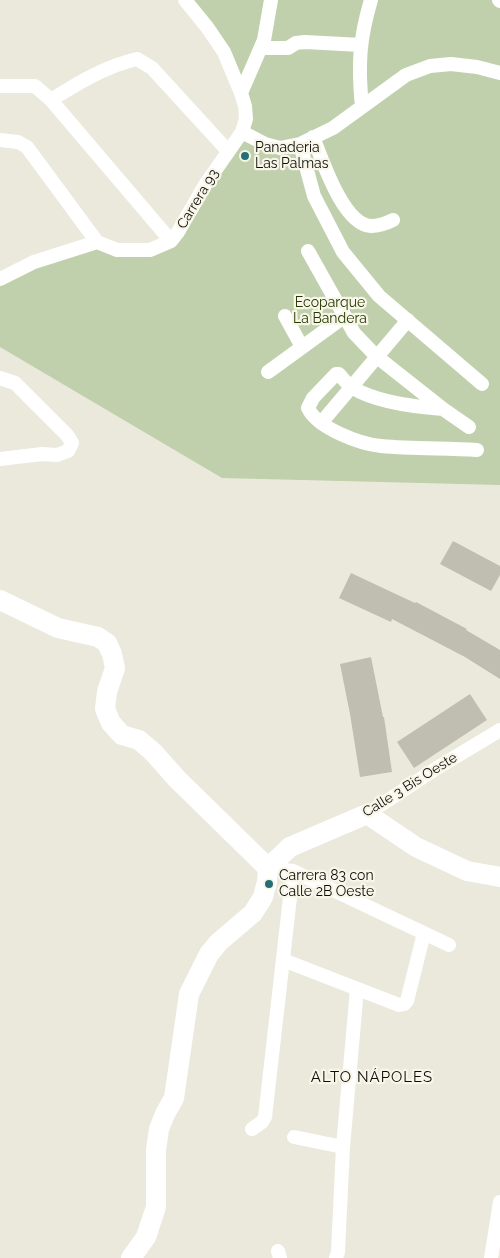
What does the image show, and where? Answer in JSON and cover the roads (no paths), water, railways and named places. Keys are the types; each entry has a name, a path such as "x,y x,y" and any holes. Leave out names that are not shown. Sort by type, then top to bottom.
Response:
{"street":[{"name":"Carrera 93","path":"98,242 117,250 150,250 171,241 205,185 242,132 246,119 245,106 224,52 185,0"},
{"path":"241,93 261,48 271,0"},
{"path":"362,107 359,75 361,45 364,25 372,0"},
{"path":"261,48 288,48 296,43 305,42 361,45"},
{"path":"51,100 92,75 121,63 137,59 152,68 228,151"},
{"path":"242,132 265,144 280,148 300,144 333,128 406,75 430,66 451,64 477,67 500,73"},
{"path":"0,86 35,86 51,100 171,241"},
{"path":"314,137 334,188 357,220 370,226 393,220"},
{"path":"0,140 18,142 27,147 98,242 34,262 0,279"},
{"path":"300,144 314,196 343,252 379,296 482,384"},
{"path":"308,251 354,333 376,356 469,427"},
{"path":"285,316 302,347"},
{"path":"268,372 345,316"},
{"path":"321,423 408,320"},
{"path":"443,409 422,408 375,398 352,387 339,374 336,374 313,398 308,408 311,414 321,423 358,440 379,446 477,450"},
{"path":"0,378 15,383 67,435 72,443 68,451 57,455 42,454 0,459"},
{"path":"0,600 58,628 98,637 107,643 115,668 107,692 105,709 111,723 122,735 139,740 153,752 177,779 268,868 293,871 449,945"},
{"name":"Calle 3 Bis Oeste","path":"268,868 290,848 368,814 437,768 500,730"},
{"path":"368,814 416,847 467,871 500,877"},
{"path":"130,1258 146,1237 156,1207 156,1150 159,1129 174,1098 189,994 208,954 253,913 262,897 267,882 268,868"},
{"path":"252,1129 264,1120 293,871"},
{"path":"283,960 399,1005 407,1001 424,933"},
{"path":"336,1258 338,1252 343,1147 357,989"},
{"path":"294,1138 343,1147"},
{"path":"490,1258 500,1202"}],"place":[{"name":"Panaderia Las Palmas","path":"245,156"},
{"name":"Carrera 83 con Calle 2B Oeste","path":"269,884"}],"district":[{"name":"ALTO NÁPOLES","path":"372,1077"}],"park label":[{"name":"Ecoparque La Bandera","path":"330,312"}]}
